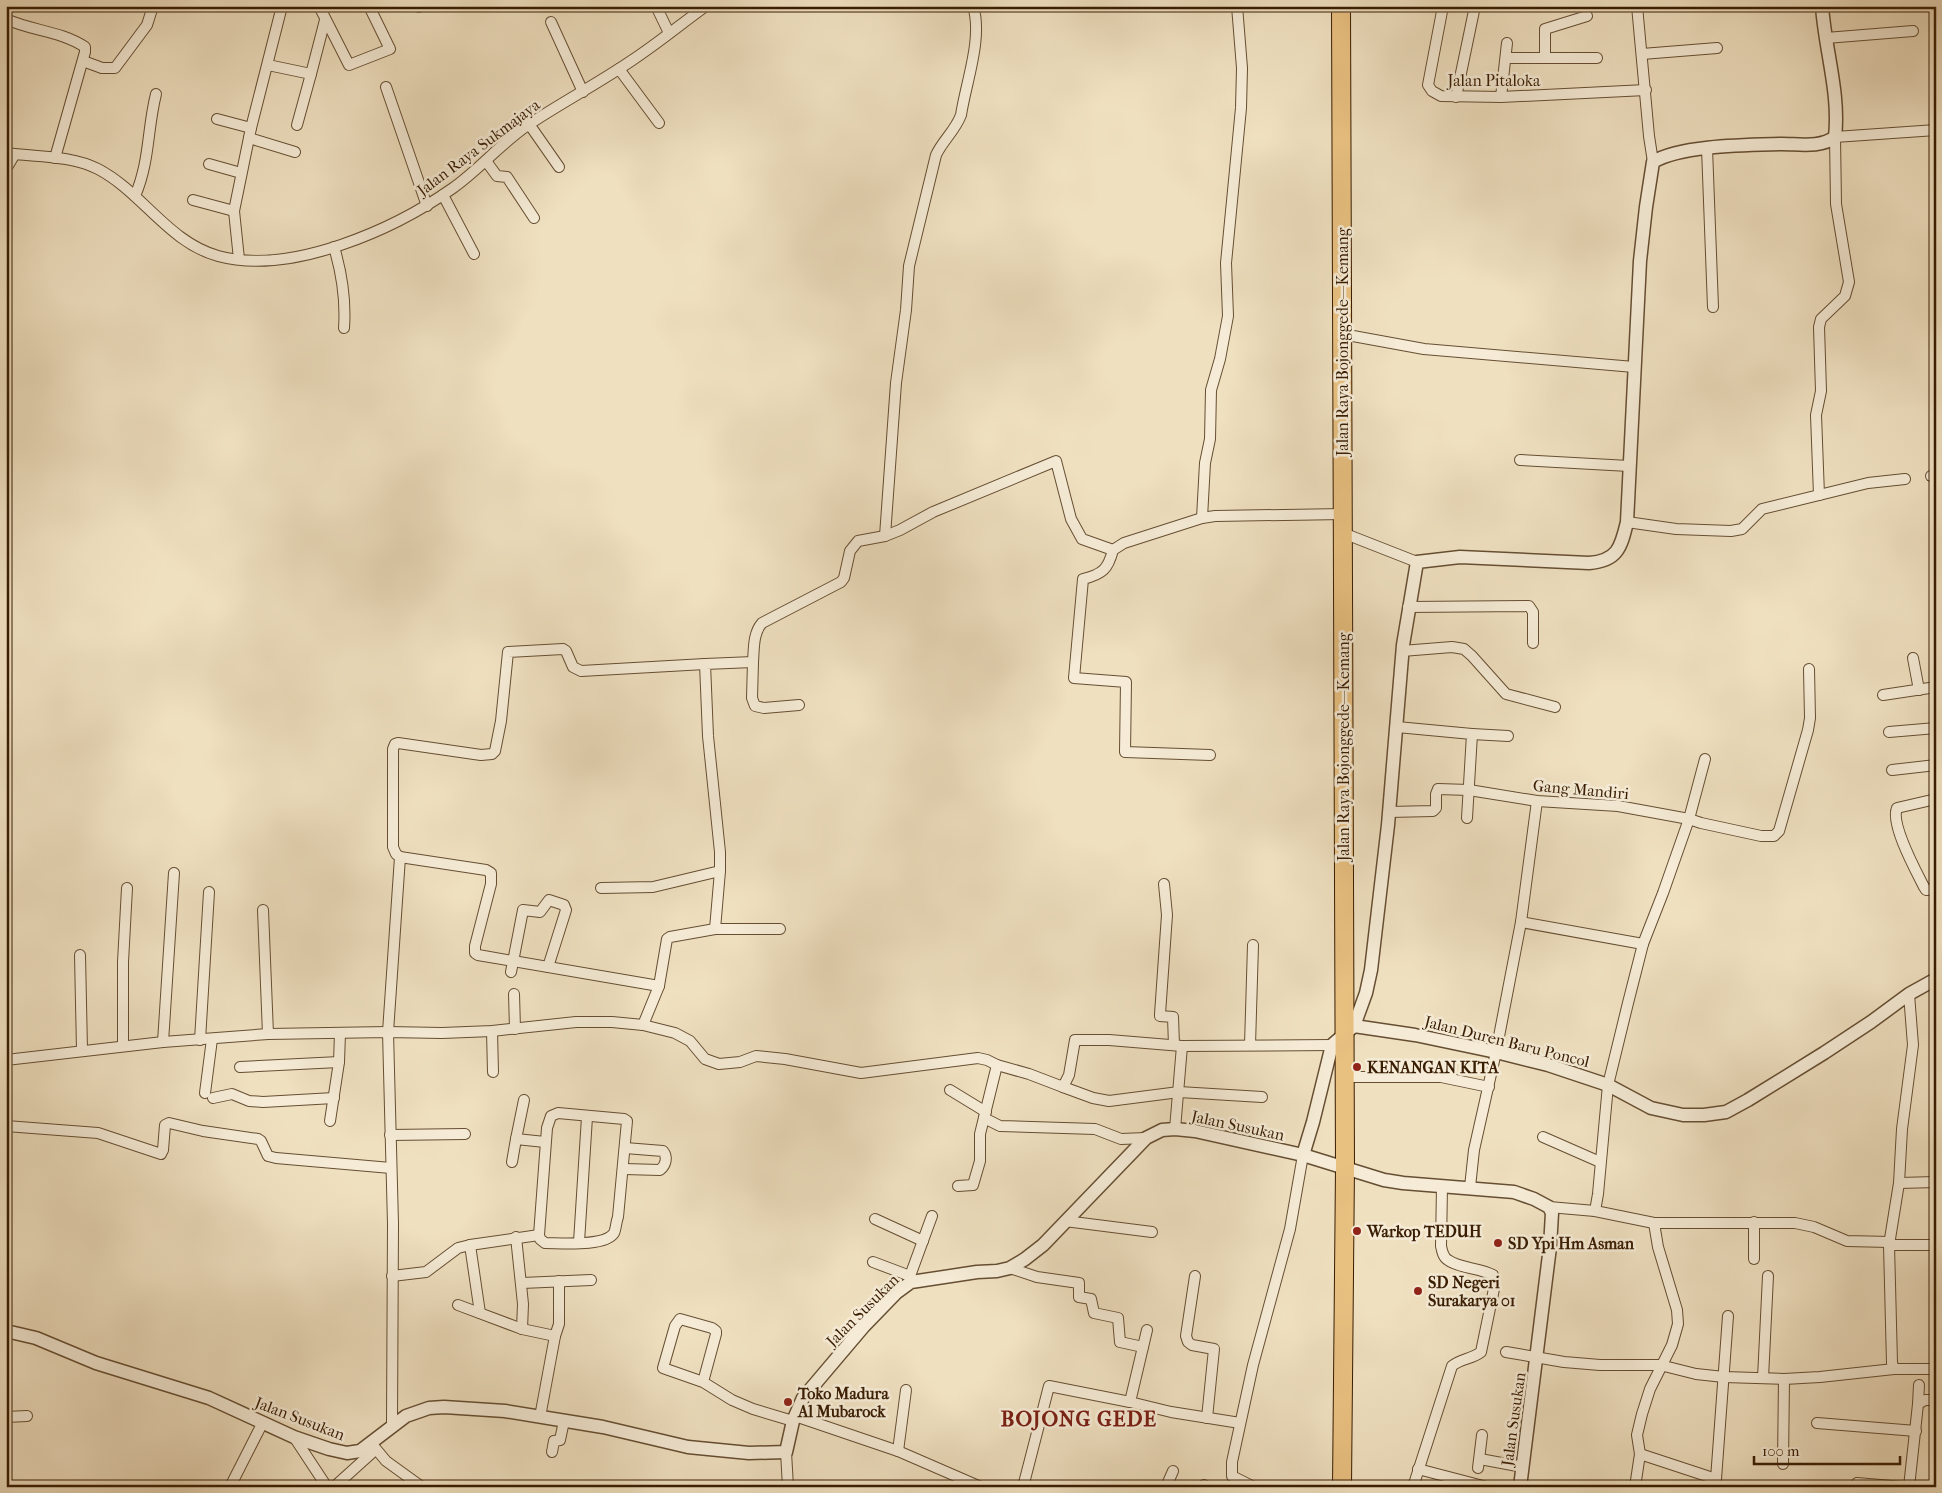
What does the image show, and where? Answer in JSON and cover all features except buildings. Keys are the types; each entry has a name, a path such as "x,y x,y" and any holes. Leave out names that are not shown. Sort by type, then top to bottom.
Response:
{"highway":[{"name":"Jalan Raya Bojonggede—Kemang","path":"1341,6 1343,1034 1345,1167 1342,1487"}],"street":[{"path":"83,61 102,68 115,68 147,25 153,6"},
{"path":"239,259 234,211 250,133 282,6"},
{"path":"319,6 349,65 390,49 369,6"},
{"path":"656,6 669,32"},
{"path":"885,536 896,383 911,250 936,155 941,145 958,125 961,115 976,31 976,16 973,6"},
{"path":"1202,518 1205,463 1210,439 1211,390 1220,359 1228,316 1226,263 1241,108 1242,68 1237,6"},
{"name":"Jalan Pitaloka","path":"1443,6 1428,85 1432,92 1441,96 1501,97 1646,90"},
{"path":"1456,97 1475,6"},
{"path":"1343,533 1417,562 1460,557 1589,563 1601,562 1611,558 1616,552 1624,535 1627,522 1640,261 1646,207 1654,162 1649,136 1637,6"},
{"path":"1819,495 1816,415 1821,391 1819,327 1821,319 1845,296 1849,282 1836,204 1835,94 1822,6"},
{"name":"Jalan Raya Sukmajaya","path":"11,153 55,158 96,168 135,196 160,221 186,241 202,250 219,256 239,259 288,258 334,247 373,232 427,206 486,161 515,134 619,69 702,7"},
{"path":"1545,58 1545,29 1587,16"},
{"path":"6,19 18,25 54,33 85,48 55,158"},
{"path":"297,125 325,20"},
{"path":"551,22 583,92"},
{"path":"1826,38 1913,31"},
{"path":"1501,97 1507,43"},
{"path":"1642,54 1717,48"},
{"path":"1506,58 1597,58"},
{"path":"268,65 311,74"},
{"path":"619,69 659,123"},
{"path":"386,87 427,206"},
{"path":"135,196 146,163 156,94"},
{"path":"218,119 295,152"},
{"path":"529,124 559,167"},
{"path":"1654,162 1672,153 1707,148 1819,144 1828,142 1834,137 1936,130"},
{"path":"1707,148 1713,307"},
{"path":"6,169 11,153"},
{"path":"486,161 497,176 507,177 534,218"},
{"path":"209,164 241,173"},
{"path":"443,195 474,254"},
{"path":"194,200 234,211"},
{"path":"334,247 342,272 345,312 344,328"},
{"path":"1342,334 1424,349 1634,367"},
{"path":"1520,460 1629,466"},
{"path":"799,705 764,708 755,706 752,698 755,635 762,623 837,585 844,578 850,551 858,541 885,536 909,526 933,512 1056,461 1071,519 1082,539 1113,550"},
{"path":"1627,522 1676,529 1731,531 1742,529 1762,509 1868,483 1905,479"},
{"path":"1210,755 1125,752 1126,682 1074,678 1083,579 1099,573 1109,565 1113,550 1137,537 1202,518 1231,515 1343,514"},
{"path":"1254,1487 1233,1478 1231,1475 1232,1462 1253,1365 1290,1229 1303,1155 1343,1034 1366,993 1371,970 1381,896 1397,727 1402,651 1417,562"},
{"path":"1408,607 1529,606 1534,612 1533,643"},
{"path":"1402,651 1452,647 1464,648 1506,694 1555,706"},
{"path":"659,986 475,954 492,878 490,872 400,857 396,854 393,847 394,745 398,743 492,754 495,751 501,721 508,652 563,649 566,651 573,667 580,671 754,662"},
{"path":"1913,658 1919,690"},
{"path":"705,664 708,736 720,852 715,929"},
{"name":"Gang Mandiri","path":"1389,812 1433,811 1436,808 1438,788 1469,790 1536,801 1618,806 1689,819 1701,824 1761,836 1774,836 1778,834 1810,718 1809,668"},
{"path":"1883,695 1936,687"},
{"path":"1397,727 1508,736"},
{"path":"1889,732 1936,728"},
{"path":"1467,818 1472,734"},
{"path":"1595,1211 1608,1085 1643,944 1689,819 1705,759"},
{"path":"1892,770 1936,766"},
{"path":"1470,1187 1474,1150 1489,1087 1521,922 1536,801"},
{"path":"1935,801 1896,808 1894,814 1898,830 1924,888 1926,890 1936,889"},
{"path":"392,1425 393,1224 388,1032 400,857"},
{"path":"601,888 653,887 720,872"},
{"path":"163,1042 174,873"},
{"path":"1164,884 1167,916 1160,1016 1172,1017 1178,1045 1179,1092 1175,1129"},
{"path":"123,1046 123,962 127,888"},
{"path":"200,1040 209,892"},
{"path":"511,972 524,910 540,912 549,900 564,905 566,910 548,966"},
{"path":"263,910 268,1034"},
{"path":"1521,922 1643,944"},
{"path":"644,1025 659,986 670,937 715,929 780,929"},
{"path":"1250,1045 1253,945"},
{"path":"80,955 82,1050"},
{"name":"Jalan Duren Baru Poncol","path":"1343,1034 1415,1034 1548,1066 1608,1085 1651,1108 1664,1112 1684,1115 1726,1112 1824,1053 1909,994 1936,979"},
{"path":"514,994 515,1029"},
{"path":"1894,1369 1892,1363 1890,1243 1899,1183 1902,1129 1913,1045 1909,994"},
{"path":"6,1060 82,1050 268,1034 442,1033 492,1031 576,1022 612,1022 644,1025 674,1033 690,1041 704,1059 719,1064 740,1062 756,1056 785,1059 861,1073 967,1059 987,1060 997,1066 1029,1074 1094,1098 1109,1101 1179,1092 1262,1097"},
{"path":"492,1031 493,1072"},
{"path":"330,1121 339,1062 340,1033"},
{"path":"1063,1087 1069,1075 1075,1040 1109,1040 1178,1045 1250,1045 1343,1034"},
{"path":"212,1039 209,1096 232,1094 249,1101 263,1102 334,1098"},
{"path":"240,1067 339,1062"},
{"path":"958,1186 973,1184 980,1161 980,1134 997,1066"},
{"path":"1344,1077 1441,1077 1489,1087"},
{"path":"950,1090 1000,1126 1095,1129 1121,1139 1146,1138"},
{"path":"512,1162 524,1100"},
{"path":"558,1113 587,1117 626,1120 624,1169 614,1233 606,1240 545,1243 540,1239 539,1235 548,1121 550,1116 558,1113"},
{"path":"579,1242 587,1117"},
{"path":"6,1126 98,1133 131,1142 161,1154 165,1125 169,1123 258,1139 262,1141 268,1156 276,1158 391,1168"},
{"name":"Jalan Susukan","path":"6,1331 36,1338 96,1363 209,1398 294,1437 329,1449 348,1453 373,1446 392,1425 418,1410 444,1407 504,1410 603,1428 688,1447 749,1453 786,1452 794,1419 803,1398 821,1374 864,1326 911,1279 997,1271 1010,1268 1043,1245 1146,1138 1154,1133 1175,1129 1227,1137 1303,1155 1384,1180 1514,1192 1534,1198 1549,1207 1552,1213 1550,1247 1520,1487"},
{"path":"390,1135 465,1134"},
{"path":"1543,1137 1600,1162"},
{"path":"516,1139 545,1142"},
{"path":"624,1169 660,1170 664,1166 666,1158 663,1151 625,1148"},
{"path":"1899,1183 1936,1182"},
{"path":"1413,1487 1452,1366 1473,1358 1481,1352 1494,1284 1493,1275 1448,1261 1443,1254 1441,1246 1442,1186"},
{"path":"1549,1207 1595,1211 1654,1223 1795,1223 1814,1227 1847,1241 1936,1245"},
{"path":"873,1262 911,1279 932,1216"},
{"path":"875,1219 923,1241"},
{"path":"1065,1221 1152,1232"},
{"path":"1754,1222 1754,1259"},
{"path":"1635,1487 1640,1454 1637,1435 1642,1414 1660,1365 1672,1346 1678,1324 1677,1310 1658,1246 1654,1223"},
{"path":"392,1276 426,1272 458,1248 516,1237 539,1235"},
{"path":"516,1237 524,1304 522,1329"},
{"path":"470,1245 480,1313"},
{"path":"1010,1268 1037,1277 1078,1283 1079,1297 1091,1299 1094,1313 1118,1318 1120,1342 1143,1347"},
{"path":"1195,1276 1186,1336 1188,1342 1192,1345 1214,1349 1207,1418"},
{"path":"1763,1378 1768,1276"},
{"path":"522,1283 591,1280"},
{"path":"540,1417 555,1336 559,1324 559,1281"},
{"path":"458,1305 522,1329 555,1336"},
{"path":"1640,1454 1715,1483 1728,1316"},
{"path":"703,1382 716,1331 712,1328 680,1319 675,1326 663,1368 703,1382 732,1400 753,1409 794,1419 898,1451 981,1487"},
{"path":"1130,1402 1147,1330"},
{"path":"1506,1352 1600,1365 1660,1365 1696,1374 1784,1379 1820,1378 1894,1369 1936,1369"},
{"path":"1783,1464 1784,1379"},
{"path":"1909,1487 1916,1431 1919,1385"},
{"path":"1022,1487 1048,1386 1171,1412 1240,1423"},
{"path":"898,1451 906,1390"},
{"path":"1918,1404 1925,1400 1936,1400"},
{"path":"6,1417 27,1416"},
{"path":"552,1452 554,1442 560,1440 564,1421"},
{"path":"232,1483 263,1422"},
{"path":"1818,1423 1916,1431"},
{"path":"1482,1435 1479,1464 1522,1467"},
{"path":"294,1437 327,1487"},
{"path":"334,1487 373,1446 386,1461 422,1487"},
{"path":"786,1452 788,1487"},
{"path":"1418,1469 1487,1487"},
{"path":"1166,1487 1173,1471"},
{"path":"1857,1483 1903,1487"}],"place":[{"name":"KENANGAN KITA","path":"1357,1067"},
{"name":"Warkop TEDUH","path":"1357,1231"},
{"name":"SD Ypi Hm Asman","path":"1498,1243"},
{"name":"SD Negeri Surakarya 01","path":"1418,1291"},
{"name":"Toko Madura Al Mubarock","path":"788,1402"}],"district":[{"name":"BOJONG GEDE","path":"1079,1419"}]}
